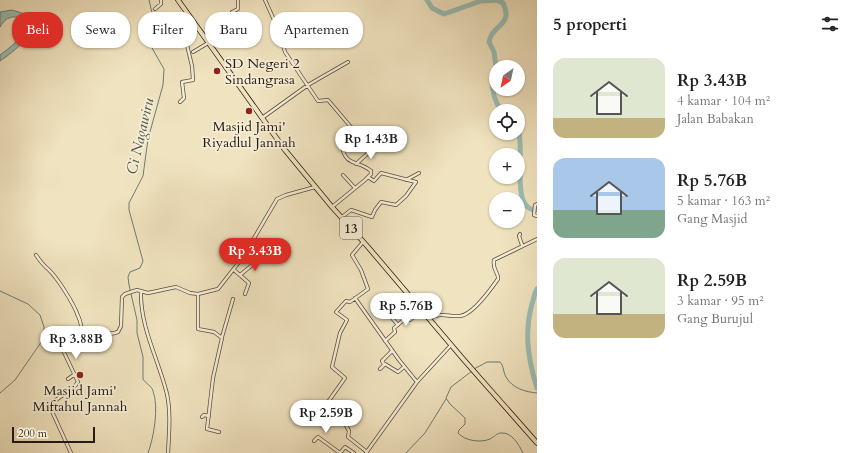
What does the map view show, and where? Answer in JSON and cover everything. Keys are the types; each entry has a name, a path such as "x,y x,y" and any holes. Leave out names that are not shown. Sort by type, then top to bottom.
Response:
{"highway":[{"name":"13","path":"178,0 204,37"},
{"name":"13","path":"212,48 261,118 332,207 537,443"}],"street":[{"path":"155,9 161,4 161,0"},
{"path":"232,12 238,9 238,0"},
{"path":"265,0 279,32 285,52 318,101 328,100 356,133 355,137 342,146 347,159 364,166 371,171 371,174 368,177 332,207"},
{"path":"193,52 205,45"},
{"path":"180,102 180,100 184,98 182,80 193,80 192,66 187,48"},
{"path":"261,118 308,85 348,62"},
{"path":"356,164 376,146"},
{"path":"341,217 351,210 372,217 381,202 396,205 406,196 416,182 381,173 374,181 368,177"},
{"path":"405,180 419,173"},
{"path":"343,175 355,188"},
{"path":"71,453 50,406 72,390 78,382 61,344 73,336 82,334 106,334 119,331 121,326 122,297 128,293 138,290 141,292 155,292 176,287 190,293 198,294 218,289 234,270 256,236 261,223 276,199 316,187"},
{"path":"536,205 534,216 537,216"},
{"path":"520,234 519,236 522,245"},
{"path":"429,318 438,315 460,316 469,313 498,279 498,275 493,269 494,260 537,239"},
{"path":"363,242 352,255 361,270 368,288 350,302 346,301 336,312 347,320 340,333 332,367 345,377 328,403 338,410 349,431 348,437 366,452 417,382 451,345"},
{"path":"36,255 61,287 72,304 78,316 82,334"},
{"path":"240,275 251,266 257,257"},
{"path":"234,270 249,283 245,294"},
{"path":"141,292 144,316 168,395 168,453"},
{"path":"198,294 198,329 214,332 222,338"},
{"path":"355,298 392,351 417,382"},
{"path":"219,432 207,429 213,378 233,299"},
{"path":"386,341 395,332 394,328 398,324 406,318 410,320 422,310"},
{"path":"386,317 390,317 398,324"},
{"path":"392,351 382,361 398,372 404,367"},
{"path":"380,369 385,364"},
{"path":"68,379 75,374"},
{"path":"202,417 204,415 209,416"},
{"path":"314,441 318,437 340,453 345,447 354,453"}],"water":[{"path":"12,10 18,12 12,12 12,17 4,22 0,27 0,12"},
{"path":"12,45 12,48 17,48 0,61 0,55"}],"waterway":[{"name":"Ci Nagawiru","path":"148,453 155,422 156,405 153,391 143,379 143,357 137,333 137,320 128,277 130,272 140,268 143,261 129,210 129,203 143,176 148,139 163,85 164,69 152,48 153,17 149,0"},
{"path":"427,0 432,8 444,14 481,1 497,0"},
{"path":"495,60 494,52 489,42 491,36 504,21 506,16 503,3 497,0"},
{"path":"494,96 497,104"},
{"path":"520,140 520,178 523,201 528,208 537,210"},
{"path":"537,289 528,325 529,356 537,388"},
{"path":"0,291 28,304 40,315 44,327 44,338 15,380 0,393"},
{"path":"474,369 487,362 500,362 506,377 515,387 528,392 537,393"},
{"path":"472,371 451,387 446,398 450,404 465,418 465,424 458,433 465,438 478,441 490,439 498,434 505,433 515,440 523,453"},
{"path":"406,453 425,433 446,399"}],"place":[{"name":"SD Negeri 2 Sindangrasa","path":"217,71"},
{"name":"Masjid Jami' Riyadlul Jannah","path":"249,111"},
{"name":"Masjid Jami' Miftahul Jannah","path":"80,375"}]}
